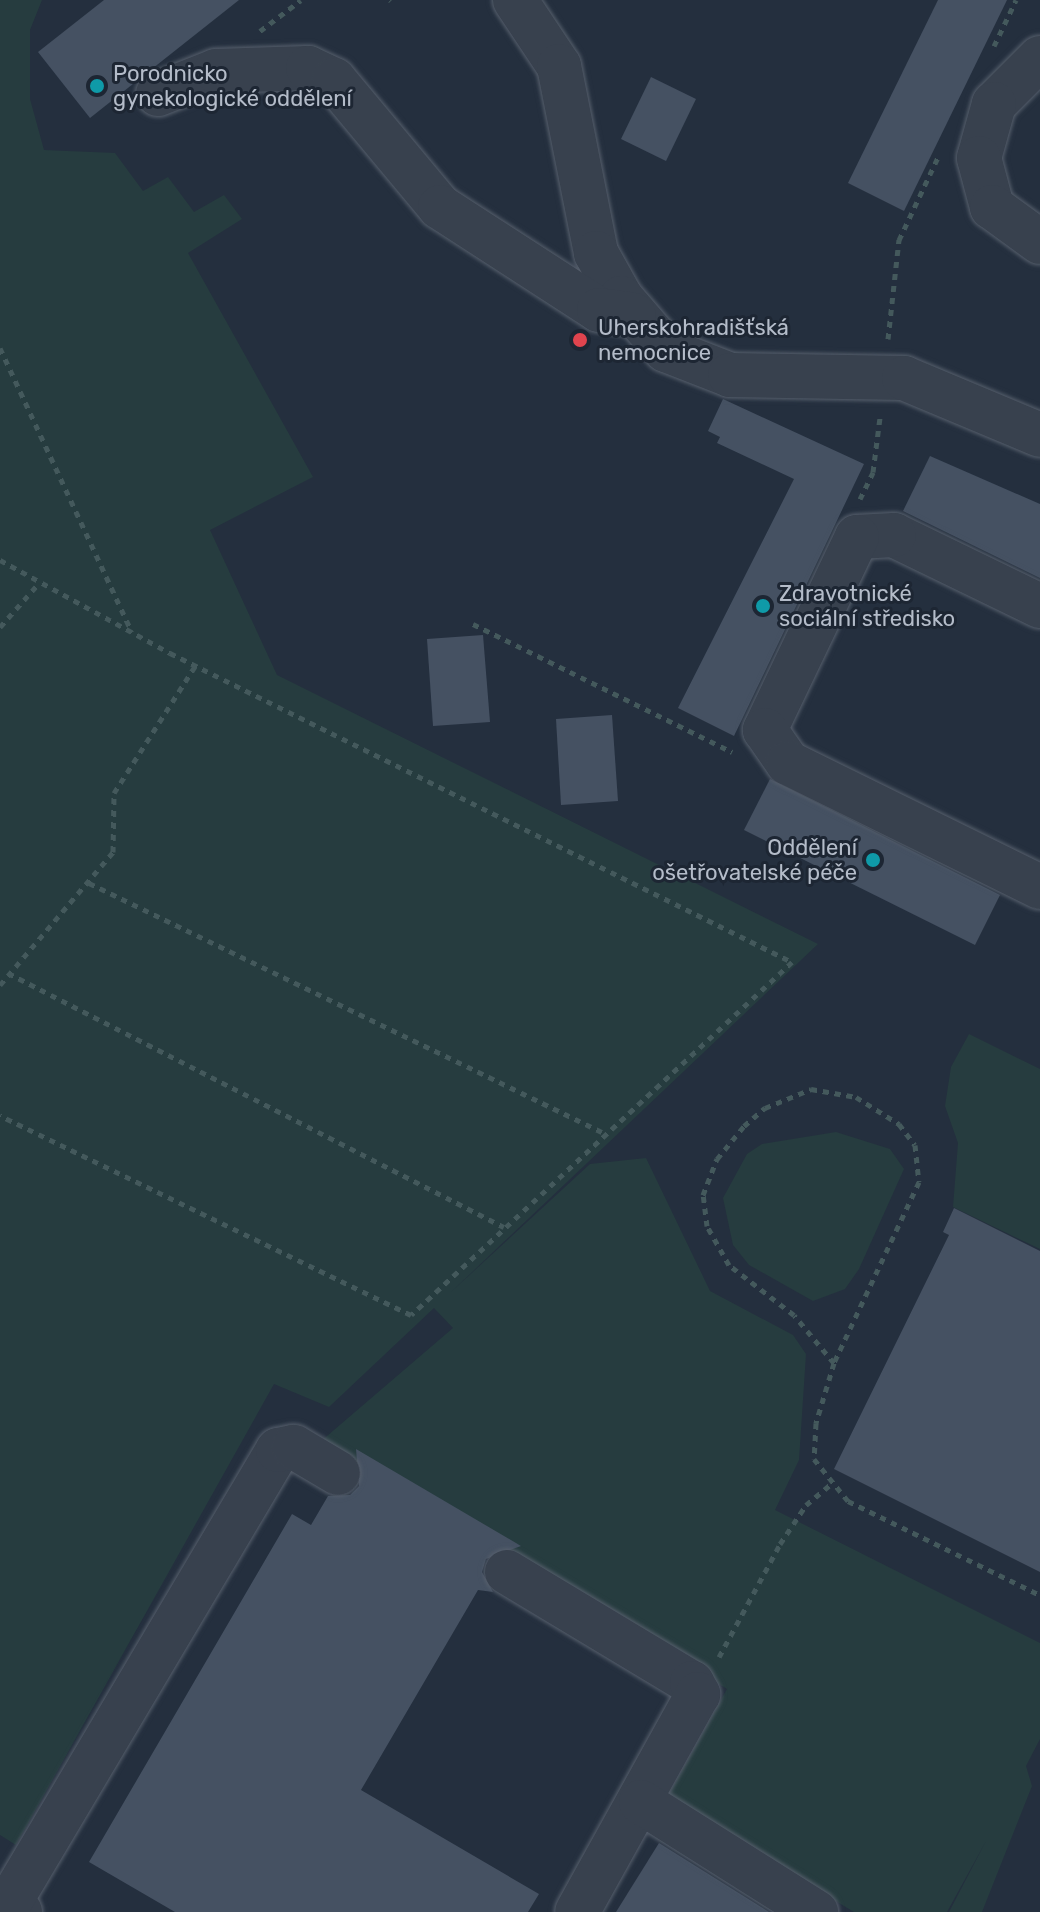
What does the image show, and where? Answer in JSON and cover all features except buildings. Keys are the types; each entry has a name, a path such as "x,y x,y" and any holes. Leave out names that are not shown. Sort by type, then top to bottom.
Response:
{"lane":[{"path":"515,0 559,66 593,242 634,315 666,350 730,375 884,378 951,393 1040,435"},
{"path":"1040,58 994,104 979,158 992,207 1040,242"},
{"path":"158,94 216,71 321,74 361,108 440,207 599,310 634,315"},
{"path":"1040,606 894,535 857,537 765,730 788,763 1040,887"},
{"path":"9,1906 278,1450 294,1447 338,1473"},
{"path":"507,1572 692,1683 697,1705 577,1912"},
{"path":"641,1802 816,1912"}],"path":[{"path":"245,36 301,0"},
{"path":"989,55 1016,0"},
{"path":"852,514 873,472 899,240 947,138"},
{"path":"0,348 133,632"},
{"path":"0,560 196,665 792,962 602,1132 411,1315 0,1115"},
{"path":"0,627 40,582"},
{"path":"473,624 734,753 741,739"},
{"path":"0,985 113,852 114,793 196,665"},
{"path":"89,883 602,1132"},
{"path":"8,973 504,1227"},
{"path":"834,1363 794,1315 729,1265 707,1226 703,1195 717,1159 744,1126 765,1108 811,1089 877,1107 915,1145 919,1166 916,1197 834,1363 816,1423 814,1459 848,1501 1040,1595"},
{"path":"692,1683 718,1659 806,1505 833,1482"}],"green space":[{"path":"0,0 42,0 30,30 30,99 44,150 115,153 143,191 168,177 194,212 224,195 242,219 188,253 313,477 210,530 277,675 818,944 450,1293 590,1164 646,1158 710,1291 793,1335 806,1354 799,1460 775,1510 1040,1643 1040,1739 1026,1766 1032,1786 982,1912 949,1912 986,1841 947,1912 854,1912 666,1799 727,1689 320,1442 453,1328 434,1308 329,1407 274,1384 16,1845 0,1835"},
{"path":"969,1034 1040,1069 1040,1249 953,1207 958,1143 945,1106 951,1067"},
{"path":"836,1132 890,1149 904,1169 859,1269 845,1289 813,1301 749,1265 733,1245 723,1198 747,1154 762,1144"}],"place":[{"name":"Porodnicko gynekologické oddělení","path":"97,86"},
{"name":"Uherskohradišťská nemocnice","path":"580,340"},
{"name":"Zdravotnické sociální středisko","path":"763,606"},
{"name":"Oddělení ošetřovatelské péče","path":"873,860"}]}
